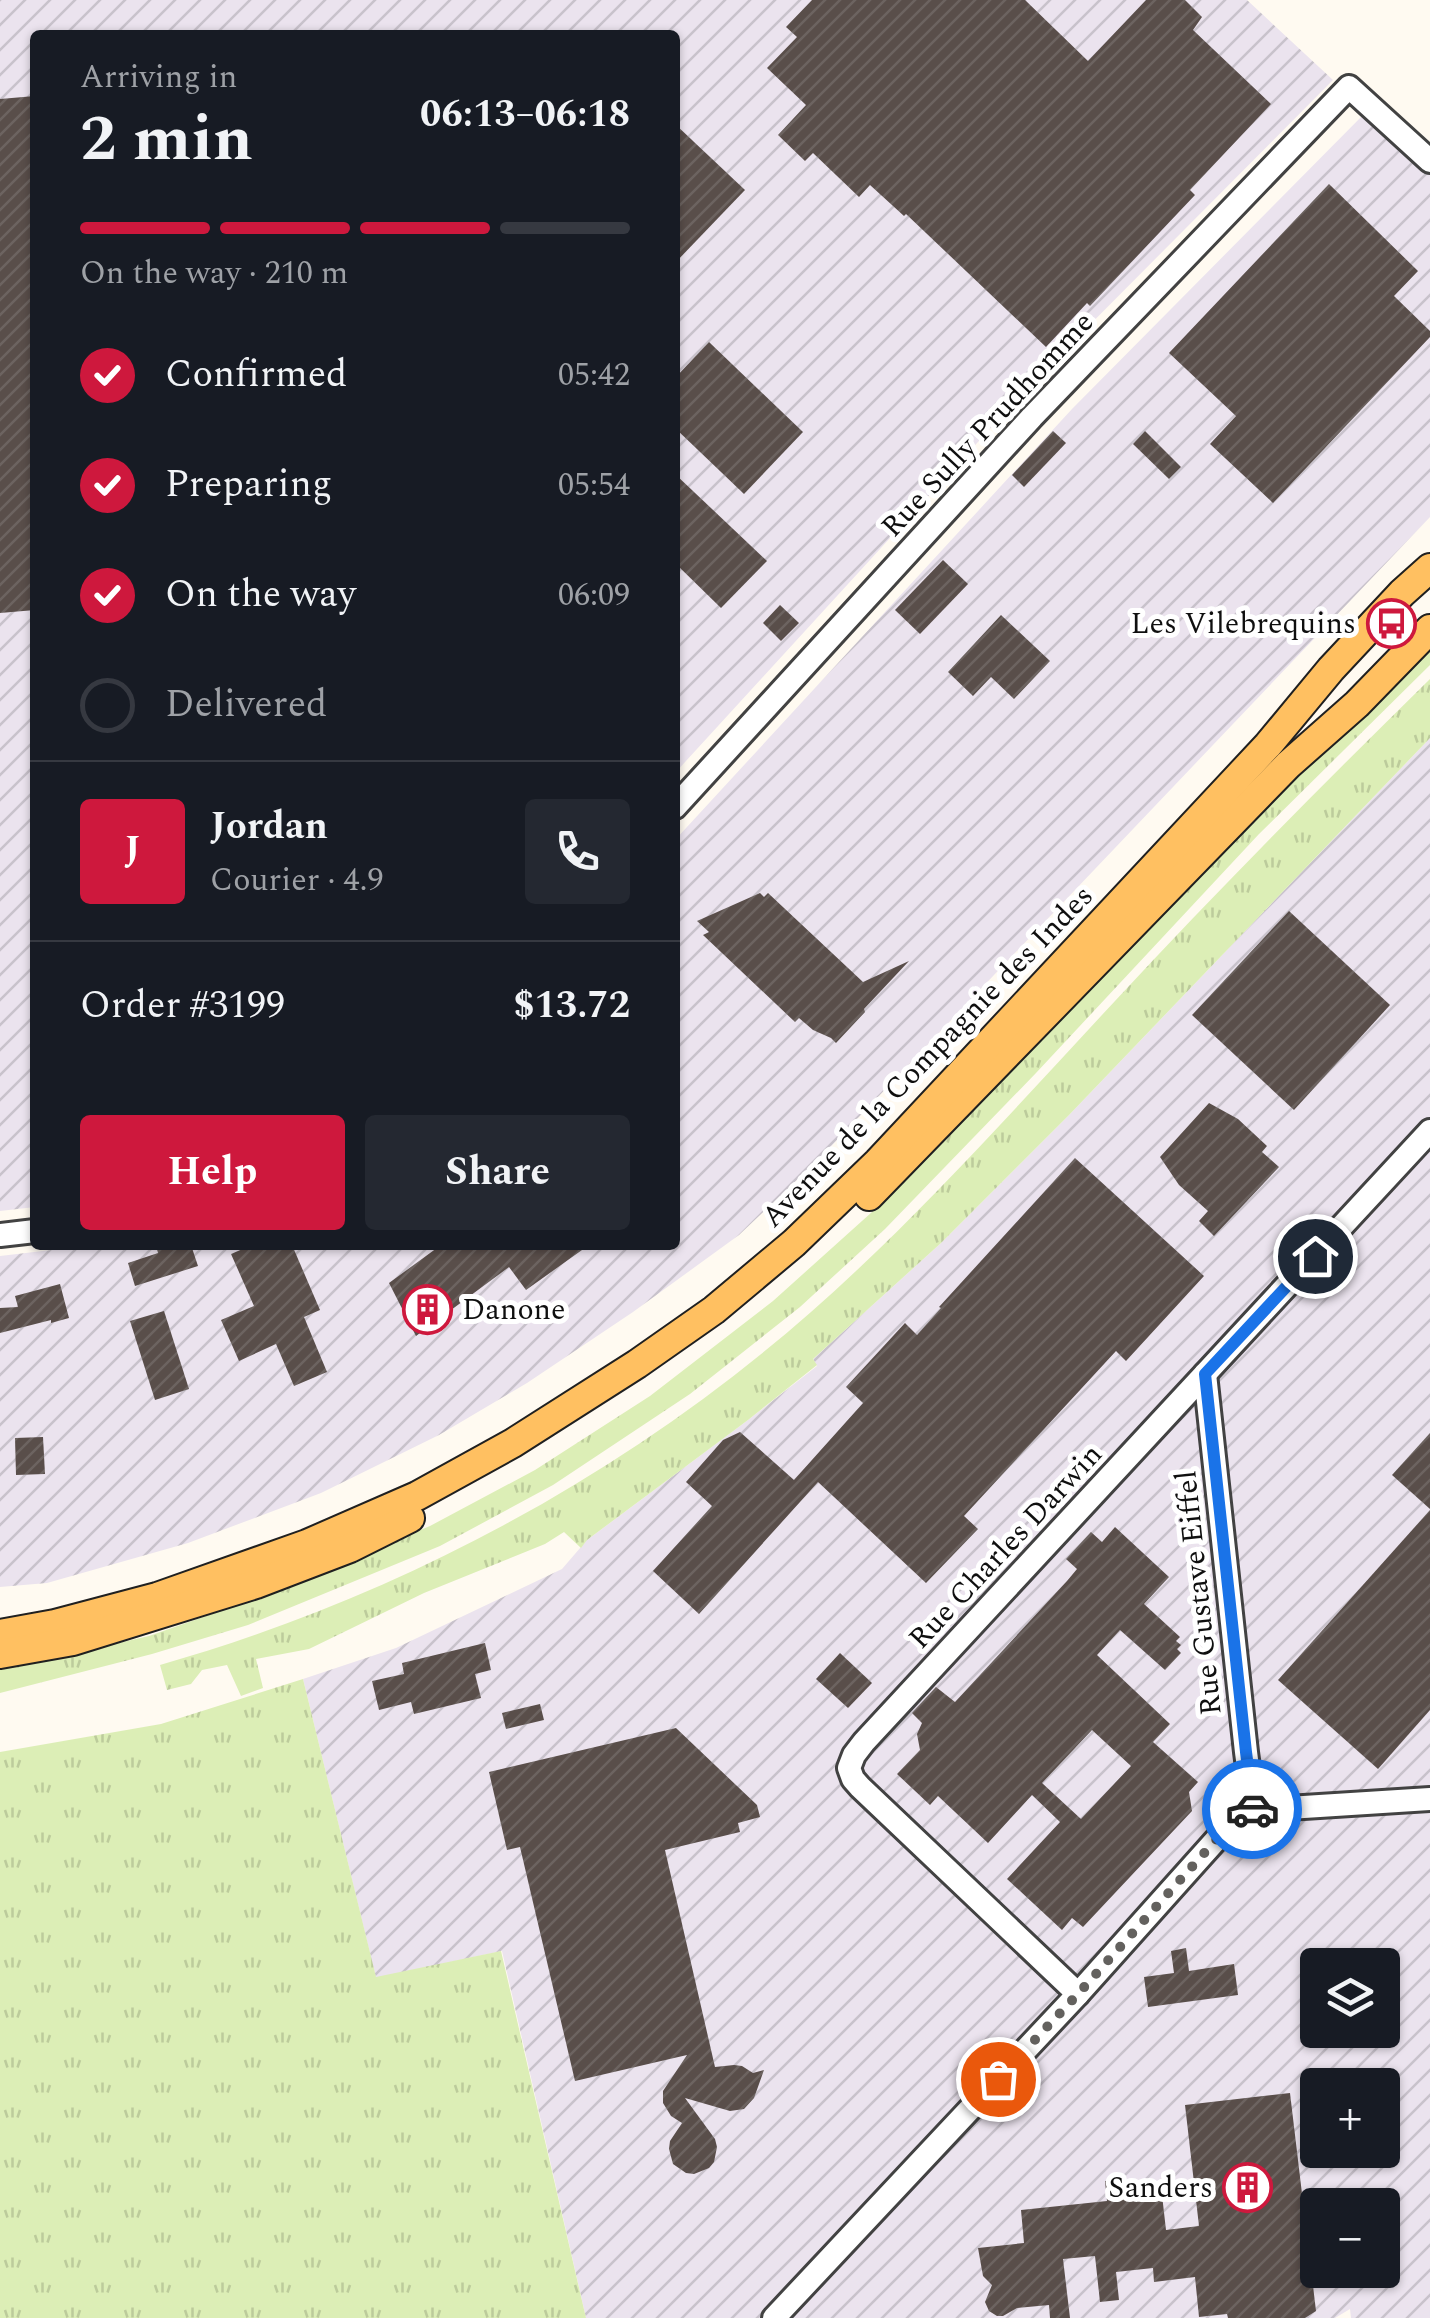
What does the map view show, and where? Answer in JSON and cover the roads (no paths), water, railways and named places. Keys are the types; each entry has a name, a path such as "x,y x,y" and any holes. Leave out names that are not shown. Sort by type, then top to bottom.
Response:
{"main road":[{"name":"Avenue de la Compagnie des Indes","path":"0,1634 55,1624 157,1596 307,1544 417,1496 513,1444 714,1310 794,1242 878,1162 1268,745 1330,669 1430,568"},
{"name":"Avenue de la Compagnie des Indes","path":"0,1654 73,1641 256,1584 350,1548 503,1468 705,1338 771,1286 894,1172 1288,765 1357,704 1430,628"}],"street":[{"name":"Rue Sully Prudhomme","path":"680,802 1032,417 1349,88 1430,161"},
{"name":"Rue Charles Darwin","path":"1078,1994 860,1787 849,1768 854,1755 1430,1131"},
{"path":"0,1235 30,1232"},
{"name":"Rue Gustave Eiffel","path":"1205,1374 1246,1752 1250,1783 1259,1804"},
{"path":"774,2318 1078,1994 1232,1822 1259,1804 1288,1808 1430,1799"}],"place":[{"name":"Les Vilebrequins","path":"1391,623"},
{"name":"Danone","path":"427,1309"},
{"name":"Sanders","path":"1248,2187"}]}
